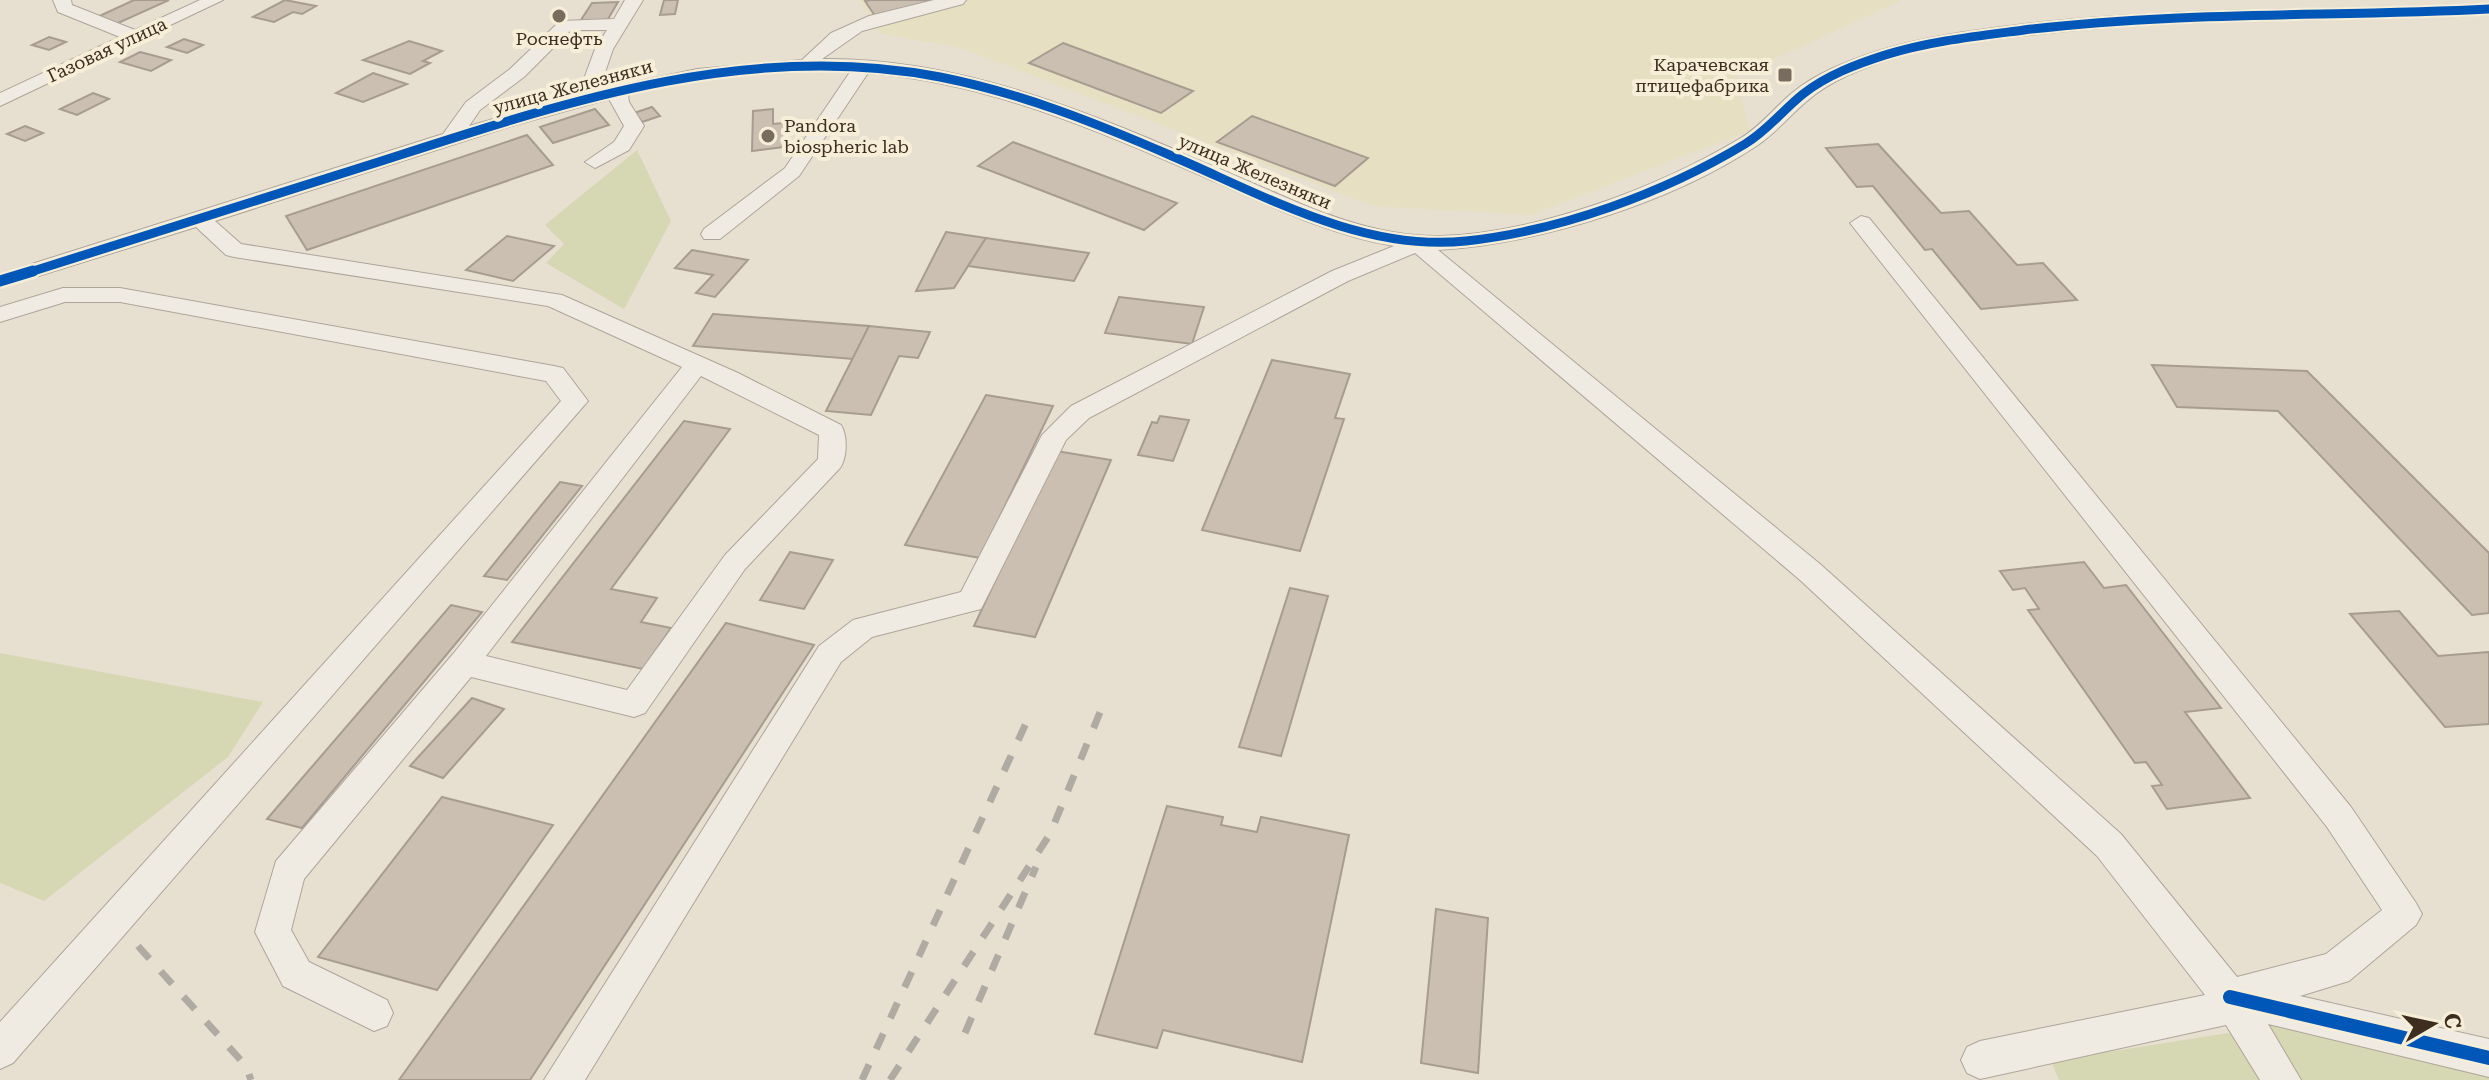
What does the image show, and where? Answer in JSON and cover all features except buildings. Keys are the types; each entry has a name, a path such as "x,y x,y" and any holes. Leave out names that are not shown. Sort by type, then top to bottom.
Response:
{"street":[{"path":"62,0 64,8 136,37"},
{"name":"Газовая улица","path":"0,100 214,0"},
{"path":"808,64 820,47 872,21 957,0"},
{"path":"2190,0 2218,14"},
{"path":"2260,0 2292,15"},
{"path":"2107,1 2126,18"},
{"name":"улица Железняки","path":"0,281 618,89 731,71 808,64 894,69 1014,96 1071,114 1354,233 1418,244 1507,234 1571,217 1640,192 1753,140 1810,88 1891,53 1960,39 2126,18 2489,9"},
{"path":"450,139 473,106 562,31 623,18"},
{"path":"586,99 593,74 623,18"},
{"path":"712,234 792,172 862,67"},
{"path":"595,162 622,146 634,126 619,102 618,89"},
{"path":"200,219 234,250 554,300 832,431 831,462 735,562 634,704 464,663"},
{"path":"1861,223 2339,817 2404,914 2336,969 2230,997 2213,1012 1980,1060"},
{"path":"563,1080 830,654 863,628 971,601 1055,435 1080,412 1340,276 1418,244 1810,572 2097,834 2230,997 2282,1080"},
{"path":"0,315 63,295 120,295 554,374 575,401 0,1050"},
{"path":"374,1013 296,974 273,932 288,872 464,663 697,365"},
{"path":"2230,997 2489,1058"}],"shaded area":[{"path":"859,0 1903,0 1737,76 1749,131 1530,215 1373,206 958,47 881,34"}],"green space":[{"path":"637,150 671,221 624,309 546,263 564,244 545,225"},
{"path":"0,653 263,702 228,757 44,901 0,883"},
{"path":"2291,1023 2489,1072 2489,1080 2059,1080 2051,1061"}],"railway":[{"path":"890,1080 1050,834 1103,705"},
{"path":"862,1080 1027,721"},
{"path":"965,1033 1036,867"},
{"path":"138,946 246,1066 251,1080"}],"cycle path":[{"path":"0,281 501,123 631,87 697,74 764,67 830,65 942,77 1031,100 1074,115 1332,223 1410,242 1438,243 1500,236 1535,228 1650,190 1749,142 1800,96 1826,79 1870,60 1919,46 2007,32 2128,20 2489,9"},
{"path":"2230,997 2489,1058"}],"place":[{"name":"Роснефть","path":"559,16"},
{"name":"Карачевская птицефабрика","path":"1785,75"},
{"name":"Pandora biospheric lab","path":"768,136"}]}
